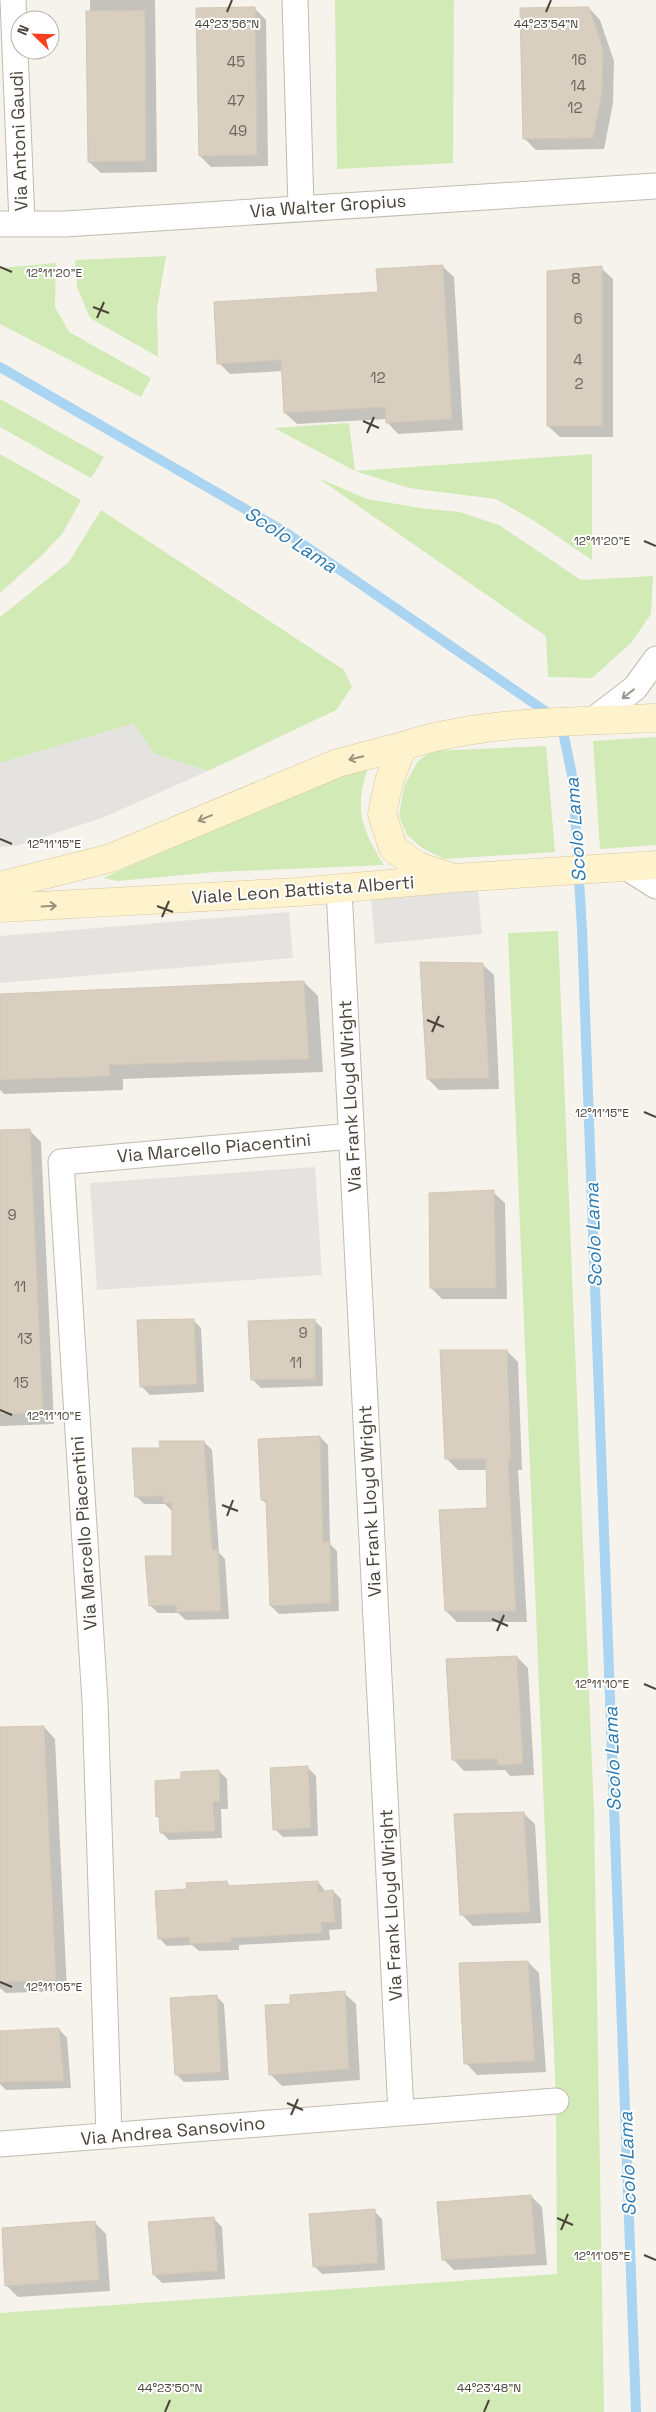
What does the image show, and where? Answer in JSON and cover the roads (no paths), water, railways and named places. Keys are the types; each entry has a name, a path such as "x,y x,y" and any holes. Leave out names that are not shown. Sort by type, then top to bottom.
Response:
{"main road":[{"path":"0,886 111,858 338,763 433,736 514,725 656,718"},
{"path":"403,746 388,781 382,814 393,848 417,866 455,878"},
{"path":"626,867 656,865"},
{"name":"Viale Leon Battista Alberti","path":"0,908 339,889 540,871 626,867"}],"street":[{"name":"Via Antoni Gaudì","path":"11,223 13,0"},
{"path":"295,0 301,207"},
{"name":"Via Walter Gropius","path":"11,223 66,224 301,207 656,186"},
{"path":"592,721 635,688 656,659"},
{"path":"626,867 656,886"},
{"name":"Via Frank Lloyd Wright","path":"339,889 401,2112"},
{"name":"Via Marcello Piacentini","path":"109,2136 95,1701 61,1162 352,1136"},
{"name":"Via Andrea Sansovino","path":"0,2144 401,2112 556,2102"}],"waterway":[{"name":"Scolo Lama","path":"0,367 285,532 561,722 573,780 582,929 636,2412"}]}
